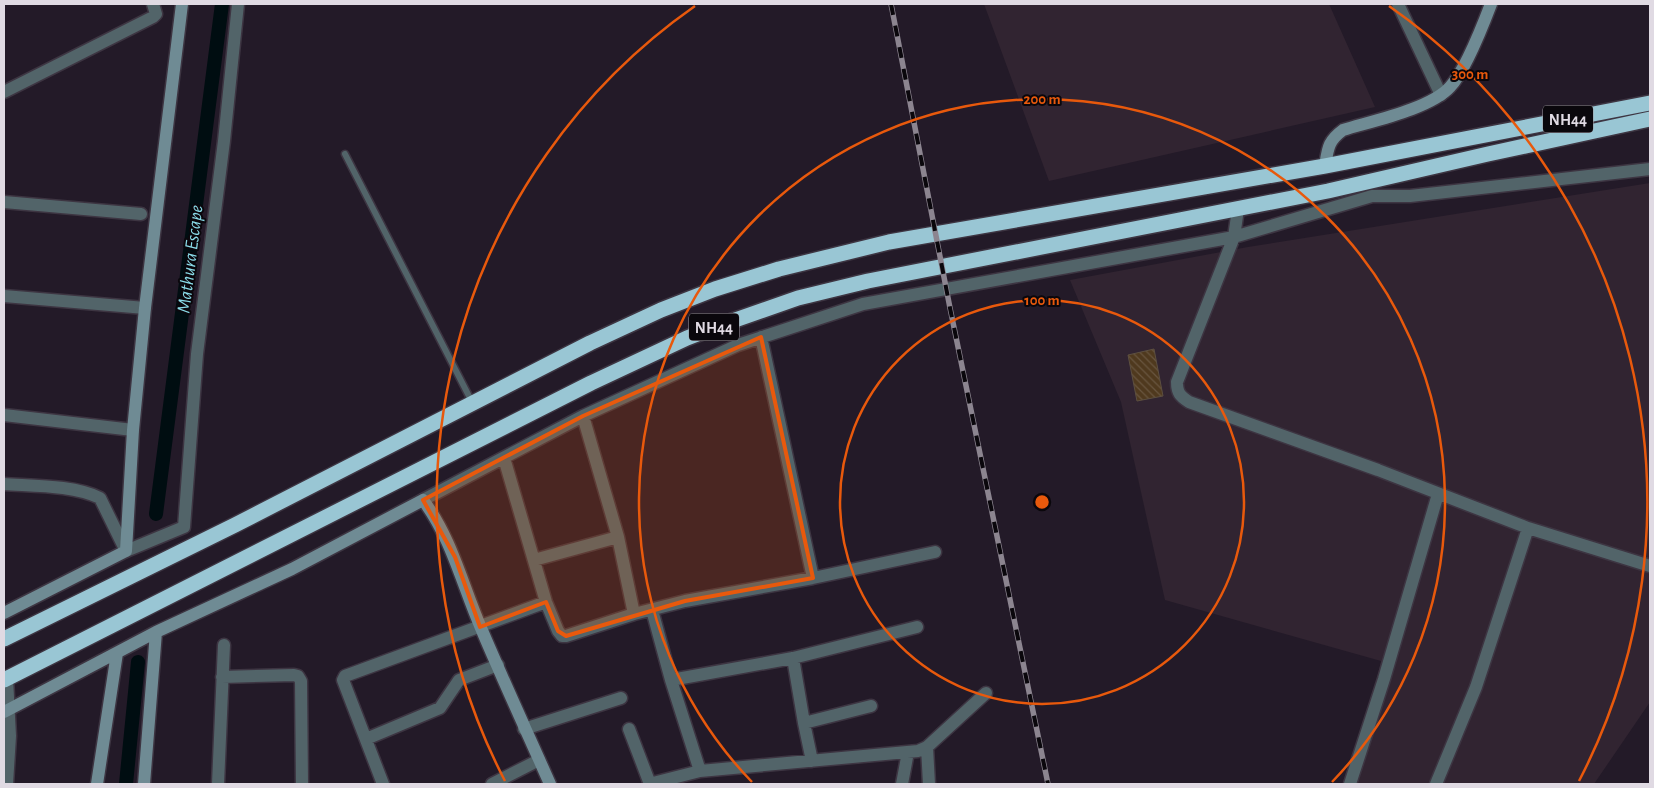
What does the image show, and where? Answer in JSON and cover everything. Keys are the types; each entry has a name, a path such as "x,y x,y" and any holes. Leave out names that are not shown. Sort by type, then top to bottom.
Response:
{"highway":[{"name":"NH44","path":"4,638 218,533 590,343 661,310 715,289 779,269 889,242 1325,166 1650,104"},
{"name":"NH44","path":"5,679 584,387 687,338 798,298 868,281 1328,191 1650,119"}],"street":[{"path":"4,92 153,18 156,14 153,4"},
{"path":"126,551 133,430 145,308 182,4"},
{"path":"4,613 126,551 184,526 197,354 224,141 238,4"},
{"path":"1398,4 1441,95"},
{"path":"1325,166 1328,147 1334,137 1343,130 1419,106 1441,95 1450,87 1460,73 1490,4"},
{"path":"6,711 156,632 292,569 582,416 738,345 761,337 863,304 1234,237 1372,196 1410,196 1650,169"},
{"path":"4,202 141,214"},
{"path":"1238,209 1234,237 1177,382 1177,390 1180,396 1189,402 1378,470 1528,528 1650,566"},
{"path":"4,296 145,308"},
{"path":"761,337 814,578"},
{"path":"4,415 133,430"},
{"path":"582,416 618,537 634,614"},
{"path":"504,458 546,602 558,632 562,636 685,601 814,578 935,552"},
{"path":"4,484 68,489 92,494 100,498 126,551"},
{"path":"1350,784 1384,679 1438,494"},
{"path":"423,500 432,512 455,557 480,627 550,784"},
{"path":"1436,784 1476,687 1528,528"},
{"path":"534,560 618,537"},
{"path":"383,784 343,680 346,676 546,602"},
{"path":"652,610 671,680 700,771"},
{"path":"671,680 793,658 917,627"},
{"path":"144,784 156,632"},
{"path":"218,784 224,645"},
{"path":"97,784 117,652"},
{"path":"793,658 812,761"},
{"path":"366,739 440,708 460,680 498,665"},
{"path":"222,677 298,676 301,681 302,784"},
{"path":"5,679 6,711 10,736 7,784"},
{"path":"629,729 649,784 700,771 918,751 927,747 986,693"},
{"path":"524,729 621,698"},
{"path":"804,723 871,706"},
{"path":"927,747 929,784"},
{"path":"902,784 908,752"},
{"path":"492,784 539,760"}],"lane":[{"path":"345,154 473,403"}],"highlighted area":[{"path":"761,337 813,578 685,601 566,636 558,631 546,602 480,627 455,557 423,500 583,416"}],"shaded area":[{"path":"984,4 1329,4 1375,107 1049,181"},
{"path":"1650,183 1650,702 1594,784 1352,784 1381,661 1165,600 1121,402 1070,280 1248,247"}],"building":[{"path":"1154,349 1163,396 1137,401 1128,355"}],"waterway":[{"name":"Mathura Escape","path":"156,514 222,4"},
{"name":"Mathura Escape","path":"126,784 138,662"}],"railway":[{"path":"891,4 950,308 1048,784"}]}
